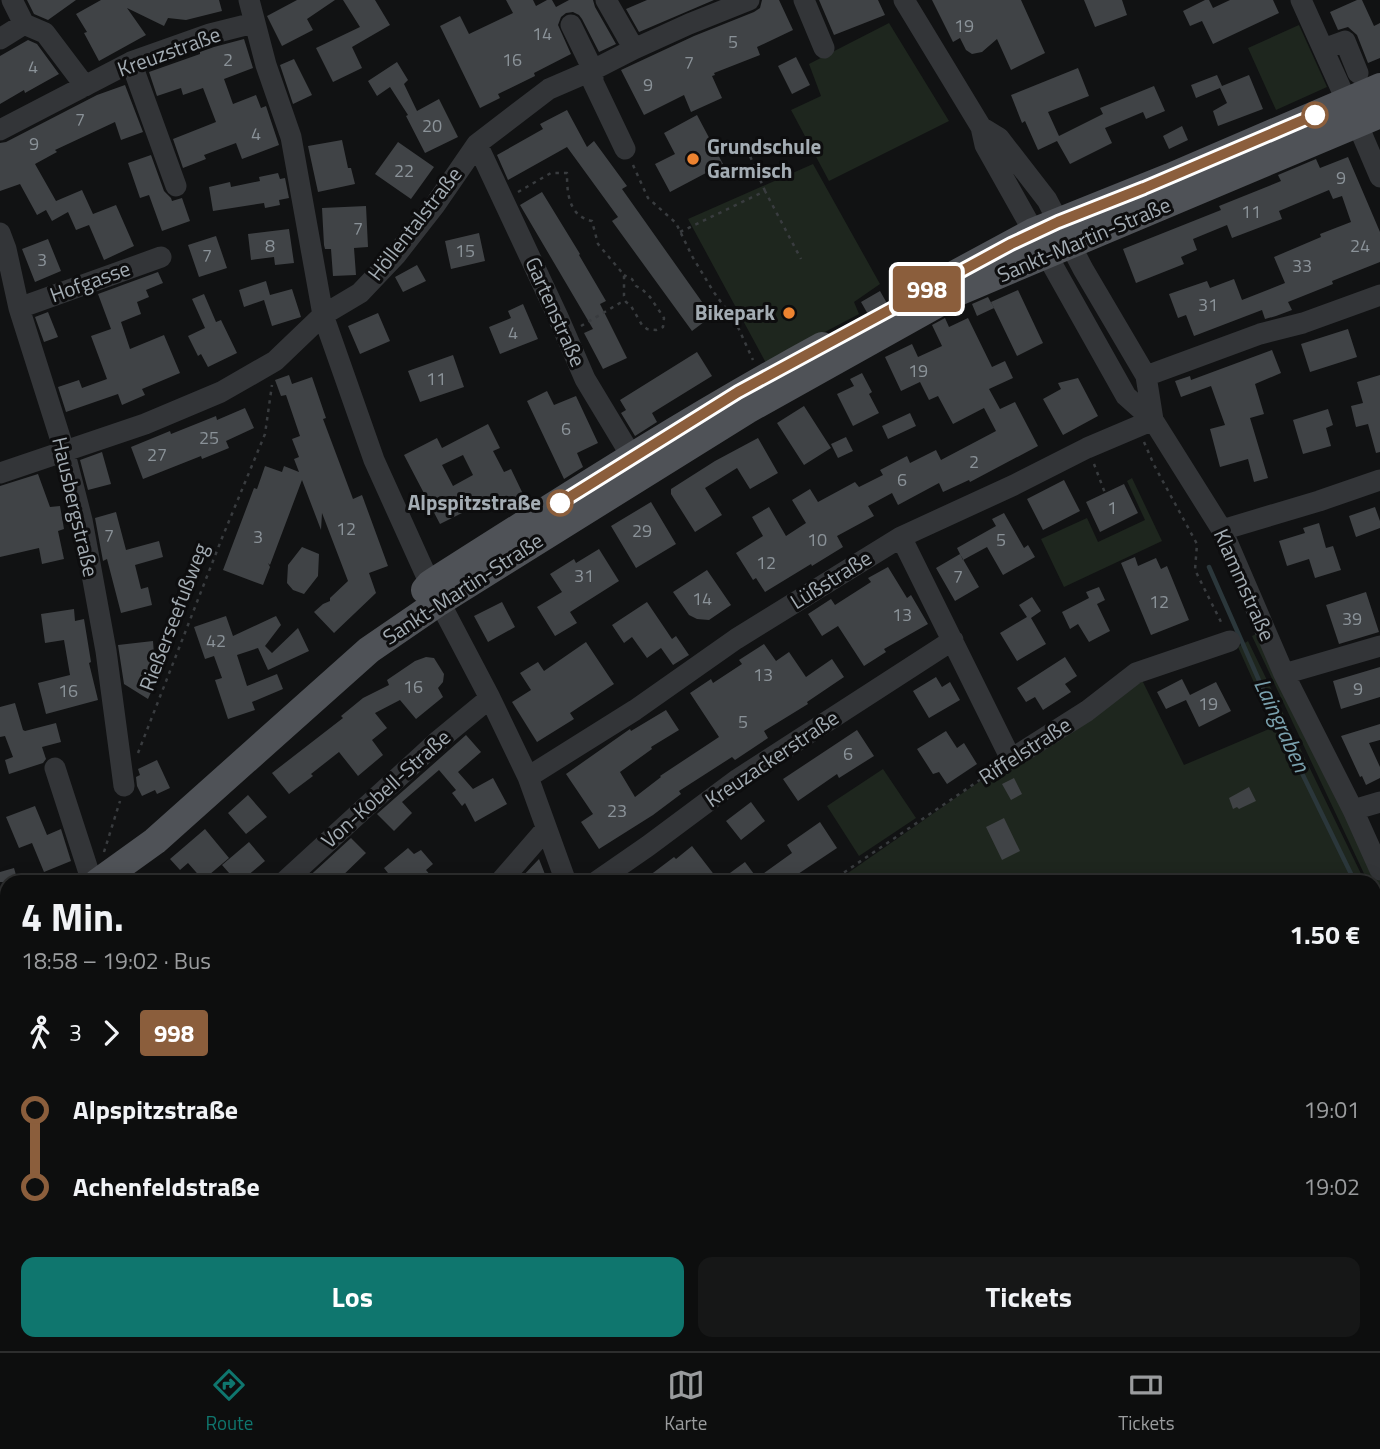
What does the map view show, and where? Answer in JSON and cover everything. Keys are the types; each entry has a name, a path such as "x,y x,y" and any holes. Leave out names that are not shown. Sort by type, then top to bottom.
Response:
{"main road":[{"name":"Sankt-Martin-Straße","path":"108,875 155,841 434,593 638,466 762,378 1052,239 1361,113 1369,80"},
{"name":"Sankt-Martin-Straße","path":"638,466 747,410 1052,239"}],"street":[{"path":"12,0 24,24 45,33 85,86"},
{"path":"249,0 266,65 291,137 323,315 374,460 434,593 490,698 528,777 563,875"},
{"path":"606,0 634,49"},
{"name":"Höllentalstraße","path":"0,473 145,424 221,392 275,361 323,315 360,293 396,255 477,144 549,89 749,0"},
{"path":"804,0 824,48"},
{"name":"Klammstraße","path":"904,0 981,127 999,138 1047,200 1052,239 1126,396 1222,530 1284,674 1353,810 1380,870"},
{"path":"1301,0 1323,49 1361,113 1380,177"},
{"name":"Kreuzstraße","path":"0,130 131,62 210,34 254,23"},
{"path":"0,39 24,24"},
{"path":"571,25 593,70 593,82 625,149"},
{"path":"1323,49 1345,41 1369,80"},
{"path":"131,62 176,186"},
{"name":"Gartenstraße","path":"477,144 585,379 638,466"},
{"name":"Hausbergstraße","path":"0,233 82,520 106,651 124,786"},
{"name":"Klammstraße","path":"1052,239 1146,376 1145,423"},
{"name":"Hofgasse","path":"19,307 161,257"},
{"path":"1146,376 1260,334 1303,323 1380,295"},
{"name":"Lüßstraße","path":"528,777 635,710 736,639 901,537 1145,423"},
{"path":"1222,530 1380,480"},
{"path":"901,537 1010,760"},
{"name":"Kreuzackerstraße","path":"606,875 738,779 953,640"},
{"name":"Riffelstraße","path":"1010,760 1087,711 1136,673 1230,641"},
{"path":"1284,674 1380,646"},
{"name":"Von-Kobell-Straße","path":"292,875 439,740 490,698"},
{"path":"55,768 90,875"},
{"path":"1353,810 1380,802"},
{"path":"506,875 546,829"}],"path":[{"path":"772,146 750,156 801,259"},
{"path":"625,149 648,198 676,223 713,291 732,314 762,378"},
{"path":"504,201 551,173 567,173 571,204 580,215 592,221 598,244 624,275 632,279 636,286 650,297 664,318 663,327 647,330 626,302 624,275"},
{"path":"680,232 765,191"},
{"path":"565,333 626,302"},
{"name":"Rießerseefußweg","path":"138,753 265,434 275,361"},
{"path":"1145,423 1154,465 1197,544 1195,570 1230,641"},
{"path":"1087,448 1105,493"},
{"name":"Riffelstraße","path":"840,875 1010,760"},
{"path":"103,853 124,786"}],"shaded area":[{"path":"889,23 949,121 829,181 791,110 821,96 809,64"},
{"path":"1299,25 1327,87 1276,110 1248,48"},
{"path":"813,164 880,284 854,302 859,314 766,363 688,219"},
{"path":"1132,478 1162,541 1064,587 1041,539 1087,518 1098,542 1145,520 1127,481"},
{"path":"1260,632 1377,875 1365,875 1252,636"},
{"path":"1248,641 1362,875 845,875 964,792 1140,676 1184,765 1274,727 1238,647"},
{"path":"883,769 916,818 859,856 827,806"}],"building":[{"path":"27,0 76,0 48,20 34,14"},
{"path":"101,0 219,0 222,11 186,20 168,18 164,26 127,8 146,35 99,61 76,14"},
{"path":"297,0 335,0 307,19 313,30 282,46 267,16"},
{"path":"343,0 375,0 390,25 352,47 362,68 333,82 316,48 360,27"},
{"path":"506,0 533,0 536,6 552,0 556,7 569,0 593,0 616,44 599,52 579,15 566,13 558,25 571,54 498,94 500,98 480,108 440,26 460,16 469,34 513,13"},
{"path":"647,0 714,0 639,32 626,9"},
{"path":"762,0 779,0 793,30 757,47 760,55 714,73 712,76 722,98 691,112 684,95 644,115 621,70 754,12 760,8"},
{"path":"819,0 878,0 885,15 834,35"},
{"path":"932,0 1021,0 1045,53 1011,70 997,39 982,52 972,54 966,50 960,38 953,42"},
{"path":"1084,0 1122,0 1127,15 1095,27"},
{"path":"1209,0 1213,8 1230,0 1273,0 1279,13 1213,44 1202,21 1190,26 1183,11"},
{"path":"1362,0 1374,26 1380,23 1380,58 1368,63 1357,35 1348,27 1338,30 1330,12"},
{"path":"244,39 253,68 224,79 233,104 256,95 261,108 266,106 279,145 242,159 236,143 204,155 206,159 183,168 173,139 216,122 203,88 183,95 181,88 157,96 149,72 214,47"},
{"path":"28,40 37,44 59,74 0,104 0,56"},
{"path":"796,57 810,85 792,94 778,66"},
{"path":"294,59 312,95 293,104 280,65"},
{"path":"397,62 408,80 404,84 417,111 439,99 458,137 425,153 406,116 408,115 390,87 377,96 368,81"},
{"path":"1078,68 1089,96 1048,112 1059,136 1103,114 1100,108 1154,86 1165,111 1146,119 1143,112 1105,128 1112,143 1070,164 1057,141 1038,150 1025,121 1022,123 1011,95"},
{"path":"1217,75 1222,86 1249,75 1263,109 1218,126 1213,111 1227,103 1220,88 1196,98 1191,85"},
{"path":"125,85 143,132 121,140 115,122 55,150 57,152 35,164 56,201 82,190 93,214 116,205 134,246 104,260 89,225 76,230 68,212 52,221 46,210 37,215 20,184 0,191 0,143 97,95"},
{"path":"567,110 587,147 594,141 627,186 622,189 712,316 692,331 612,221 618,217 567,147 508,180 497,155 543,129 540,124"},
{"name":"Grundschule Garmisch","path":"697,115 723,164 670,192 655,164 675,154 664,133"},
{"path":"1182,126 1188,140 1169,149 1163,136"},
{"path":"342,140 348,168 351,168 355,184 318,192 308,146"},
{"path":"398,142 434,167 411,199 375,174"},
{"path":"151,155 164,191 172,201 182,198 190,221 162,231 149,195 140,198 128,163"},
{"path":"1348,157 1380,232 1380,262 1288,302 1292,310 1276,316 1265,319 1262,310 1194,336 1186,315 1178,318 1169,294 1207,281 1210,288 1234,279 1242,300 1285,283 1274,257 1351,222 1342,196 1333,199 1329,190 1279,211 1282,219 1232,238 1227,225 1193,239 1197,250 1181,257 1184,264 1136,283 1123,249 1221,210 1219,206 1281,181 1278,175 1316,159 1320,168"},
{"path":"278,173 280,179 285,178 289,198 279,200 280,205 265,208 264,203 213,211 209,187 230,182 231,187 260,181 259,177"},
{"path":"542,192 606,301 600,304 627,358 603,369 584,333 593,329 520,205"},
{"path":"366,206 368,247 354,248 356,275 333,276 331,249 325,249 324,245 322,208"},
{"path":"289,229 294,263 275,265 274,257 251,260 248,234"},
{"path":"479,233 485,261 451,269 445,241"},
{"path":"216,236 227,268 199,277 188,245"},
{"path":"48,239 61,271 35,282 22,249"},
{"path":"417,265 426,281 403,292 395,277"},
{"path":"158,272 163,283 146,290 149,297 137,302 141,314 121,322 130,349 164,335 180,373 142,389 145,395 122,405 118,394 66,412 58,387 79,380 82,388 107,379 91,336 111,329 98,294"},
{"path":"266,281 270,295 292,289 301,317 272,326 264,300 244,307 239,290"},
{"path":"1018,290 1043,343 1017,356 991,302"},
{"path":"880,291 888,305 869,316 861,302"},
{"path":"204,294 216,322 221,320 237,353 208,367 201,354 198,356 188,336 205,328 192,299"},
{"path":"988,297 994,308 977,316 972,304"},
{"path":"523,304 538,339 500,354 489,327 511,318 508,311"},
{"path":"48,312 58,337 44,342 35,317"},
{"path":"378,313 390,341 360,354 348,326"},
{"path":"945,318 949,327 968,318 992,367 1005,361 1013,378 989,389 1000,409 1015,402 1038,446 970,482 969,480 943,492 939,483 898,505 892,493 868,506 874,516 837,536 843,547 765,592 756,578 753,580 736,553 763,536 752,517 769,507 786,536 806,523 792,500 810,489 818,502 855,482 859,487 883,475 880,470 907,456 910,463 936,450 941,460 996,431 984,408 953,424 938,396 929,400 920,382 901,391 885,357 912,344 918,357 942,346 932,325"},
{"path":"1348,329 1357,357 1310,372 1301,344"},
{"path":"1272,350 1281,373 1255,384 1264,414 1250,418 1268,478 1254,482 1248,459 1220,467 1210,429 1225,425 1211,386 1181,397 1175,381 1190,376 1191,380"},
{"path":"697,352 712,376 652,413 657,422 635,436 621,413 626,410 620,400"},
{"path":"453,355 464,387 420,402 408,371"},
{"path":"862,373 879,413 853,426 837,394 854,386 850,379"},
{"path":"289,375 292,384 312,377 326,418 323,419 353,499 362,495 388,566 369,573 376,593 334,633 314,612 330,601 348,581 322,513 321,530 302,480 270,565 268,563 270,567 263,585 223,570 265,466 282,472 284,466 299,472 294,459 299,457 292,439 300,436 286,395 281,396 275,380"},
{"path":"1380,375 1380,452 1376,453 1368,424 1356,427 1351,406 1363,403 1357,382"},
{"path":"1078,378 1098,416 1063,435 1043,399 1061,389 1058,383"},
{"path":"547,391 554,405 576,396 598,443 577,453 583,467 564,479 527,401"},
{"path":"804,406 831,448 804,465 777,423"},
{"path":"245,408 254,428 226,441 229,448 143,479 131,447 170,431 171,434 216,416 217,420"},
{"path":"1328,409 1333,425 1326,428 1331,446 1303,454 1293,420"},
{"path":"910,413 916,426 888,439 882,426"},
{"path":"488,424 500,448 493,451 504,472 511,469 523,494 491,510 486,501 440,524 404,455 437,438 442,448","holes":["463,455 473,475 453,486 442,465"]},
{"path":"846,437 853,451 838,458 831,444"},
{"path":"758,438 778,473 750,489 737,468 705,488 722,515 695,532 671,494 671,489"},
{"path":"102,452 111,484 88,490 80,460"},
{"path":"38,474 50,507 60,506 64,529 58,531 64,559 42,564 39,548 0,557 0,486"},
{"path":"1064,480 1080,511 1043,530 1027,499"},
{"path":"1124,484 1138,513 1100,532 1086,502"},
{"path":"651,502 676,544 636,568 611,526"},
{"path":"1375,507 1380,528 1356,537 1349,516"},
{"path":"116,512 126,550 159,541 163,557 135,565 141,589 148,587 152,605 121,613 107,559 103,561 95,518"},
{"path":"1004,513 1024,548 1028,545 1035,557 1003,575 987,547 963,560 957,548 996,526 992,519"},
{"path":"1319,523 1326,548 1333,546 1341,570 1315,578 1309,559 1287,566 1279,541 1305,533 1303,528"},
{"path":"302,547 319,554 318,576 304,594 293,590 287,583 288,565"},
{"path":"599,549 619,581 570,612 577,623 555,636 537,607 562,592 550,574 574,559 576,563"},
{"path":"960,554 979,587 955,601 936,568"},
{"path":"1135,557 1138,566 1156,558 1161,569 1167,566 1189,620 1151,635 1121,563"},
{"path":"888,567 907,598 911,595 928,624 884,649 886,652 864,666 838,626 822,636 808,614 831,599 835,605 871,582 868,578"},
{"path":"707,570 731,605 709,620 689,615 673,592"},
{"path":"1099,587 1105,600 1097,604 1110,631 1089,642 1078,624 1070,629 1062,612 1089,598 1086,592"},
{"path":"1366,592 1379,632 1339,644 1326,605"},
{"path":"1032,597 1041,611 1031,618 1046,644 1017,661 1000,633 1027,617 1019,605"},
{"path":"502,602 515,627 488,642 474,616"},
{"path":"647,602 672,639 676,636 689,655 673,665 661,648 647,658 632,637 624,643 612,625"},
{"path":"74,609 75,621 84,619 91,662 89,663 98,700 46,714 38,683 70,675 64,640 45,643 41,614"},
{"path":"226,616 233,636 276,616 281,625 265,646 272,653 298,628 309,651 268,670 258,648 237,655 247,686 277,674 283,689 252,702 255,710 228,719 215,680 222,678 214,656 205,659 194,627"},
{"path":"153,641 156,681 148,699 124,684 118,645"},
{"path":"586,642 614,684 570,713 574,719 537,742 512,702 531,690 520,673 538,662 544,671"},
{"path":"764,644 776,661 789,652 806,677 832,659 844,677 807,702 808,704 764,731 768,738 679,791 681,794 653,815 599,849 581,822 593,814 566,774 630,729 631,731 666,710 679,730 651,747 652,749 620,772 635,797 660,776 719,737 690,693 711,679 713,683 742,664 739,660"},
{"path":"426,657 434,658 444,674 443,682 438,688 443,697 416,719 400,700 375,713 387,728 372,740 383,755 358,776 339,752 289,794 272,773 343,718 341,716 363,698 389,685 387,680 415,661"},
{"path":"1065,657 1077,676 1065,684 1071,692 1043,710 1035,697 1026,702 1017,688"},
{"path":"1380,667 1380,697 1341,709 1333,681"},
{"path":"936,677 942,687 950,682 960,700 929,718 913,691"},
{"path":"1182,679 1190,695 1216,682 1231,711 1199,727 1186,700 1166,709 1157,692"},
{"path":"15,703 23,730 56,723 61,742 42,747 46,759 43,763 9,774 5,760 13,757 5,736 0,737 0,707"},
{"path":"1380,724 1380,740 1369,743 1380,767 1380,778 1366,785 1341,736"},
{"path":"857,730 874,756 839,778 837,774 798,801 783,779"},
{"path":"946,731 957,748 964,743 977,764 947,784 939,772 933,774 917,749"},
{"path":"466,735 481,752 458,772 473,789 493,778 507,804 475,822 465,803 462,806 452,793 456,790 439,770 402,802 412,813 394,831 377,814"},
{"path":"157,760 170,788 157,794 155,790 142,796 137,786 136,777 140,775 138,769"},
{"path":"1014,778 1022,794 1011,800 1002,784"},
{"path":"1249,787 1256,801 1233,809 1229,798"},
{"path":"248,795 267,817 246,834 228,813"},
{"path":"751,802 765,821 741,840 726,821"},
{"path":"35,806 47,835 61,829 71,861 44,872 32,843 19,848 6,817"},
{"path":"1004,818 1020,851 1002,860 986,827"},
{"path":"820,822 837,848 796,875 761,875 792,853 787,845"},
{"path":"205,829 229,858 209,875 199,875 188,863 180,870 170,859"},
{"path":"351,838 366,853 343,875 311,875"},
{"path":"249,842 265,861 248,875 231,875 222,865"},
{"path":"692,846 714,875 650,875 674,857 676,859"},
{"path":"408,848 414,854 421,850 433,864 426,870 430,875 390,875 384,868"},
{"path":"539,859 545,875 524,875"},
{"path":"745,862 755,875 727,875"},
{"path":"14,868 16,875 0,875 0,872"}],"waterway":[{"name":"Laingraben","path":"1209,567 1280,728 1352,875"}],"bus line":[{"name":"998","path":"560,503 762,378 1033,232 1315,115"}],"place":[{"name":"Grundschule Garmisch","path":"693,159"},
{"name":"Bikepark","path":"789,313"},
{"name":"Alpspitzstraße","path":"560,503"}]}
